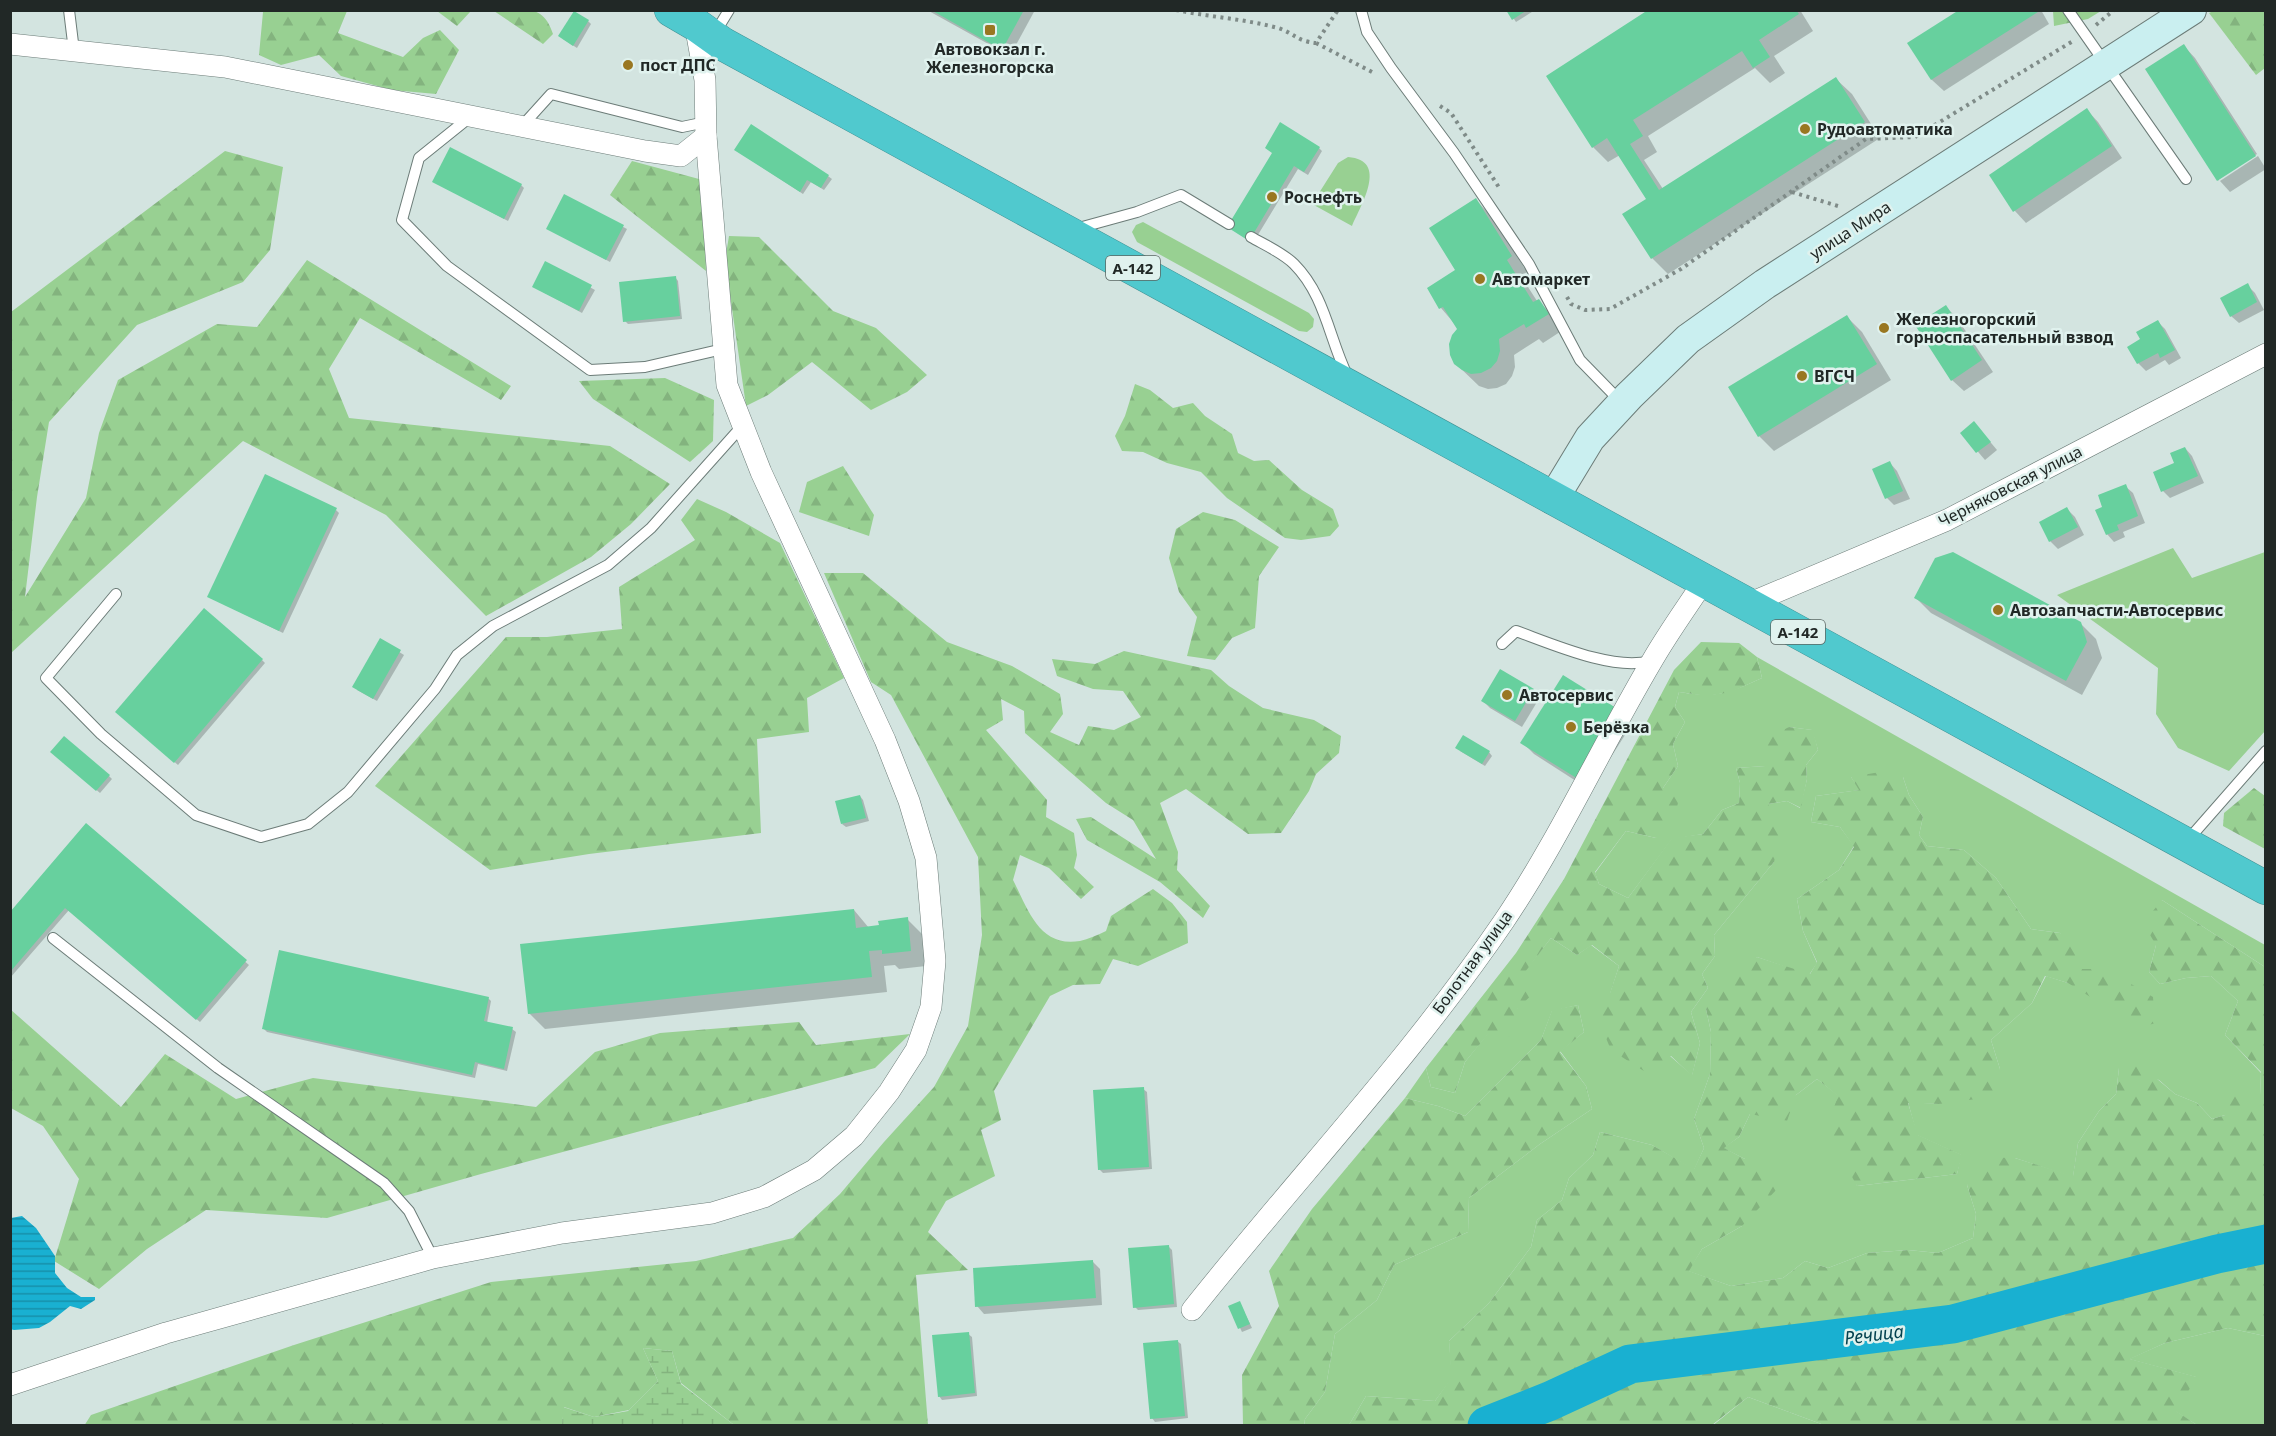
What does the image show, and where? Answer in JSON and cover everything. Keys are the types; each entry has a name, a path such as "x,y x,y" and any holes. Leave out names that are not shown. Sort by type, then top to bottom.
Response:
{"highway":[{"name":"А-142","path":"693,21 1065,231 1352,386 2265,888"}],"main road":[{"name":"улица Мира","path":"1553,498 1590,438 1622,403 1688,339 1726,310 2191,10"}],"street":[{"path":"10,1385 166,1333 433,1258 562,1233 712,1213 764,1197 814,1170 854,1136 889,1092 916,1050 931,1007 935,961 932,915 922,847 909,801 885,740 761,472 727,385 706,129 705,80 693,21"},
{"path":"10,44 225,67 645,151 681,156 706,129"},
{"name":"Черняковская улица","path":"1748,604 1947,520 2265,354"},
{"name":"Болотная улица","path":"1192,1310 1238,1252 1401,1060 1504,920 1567,819 1652,660 1704,581"}],"lane":[{"path":"69,10 74,51"},
{"path":"693,21 729,10"},
{"path":"1361,10 1367,32 1454,153 1528,264 1580,360 1622,403"},
{"path":"2068,10 2186,179"},
{"path":"523,125 551,94 681,127 706,129"},
{"path":"472,115 419,158 402,220 447,266 590,370 645,367 723,349"},
{"path":"1065,231 1137,212 1180,195 1229,224"},
{"path":"1251,237 1293,262 1312,286 1326,316 1338,357 1352,386"},
{"path":"116,594 46,678 100,734 196,815 261,837 308,824 348,792 435,689 457,655 493,626 608,565 651,528 743,425"},
{"path":"1502,644 1516,631 1581,655 1637,664 1652,660"},
{"path":"2185,844 2265,751"},
{"path":"53,938 219,1068 384,1183 409,1212 433,1258"}],"path":[{"path":"1176,10 1262,24 1281,29 1302,42 1316,43 1338,10"},
{"path":"1610,309 1681,269 1866,140 1915,137 2084,34 2114,10"}],"green space":[{"path":"522,9 537,12 544,17 553,34 543,44 494,11"},
{"path":"268,10 347,11 338,33 403,57 423,38 440,30 459,50 436,94 392,90 341,76 319,55 281,65 259,55 263,12"},
{"path":"437,11 471,11 457,26"},
{"path":"2053,11 2101,11 2088,19 2054,26"},
{"path":"2213,11 2265,11 2265,68 2256,75 2209,13"},
{"path":"225,151 283,167 270,250 243,282 137,325 49,422 25,597 86,498 99,433 118,380 217,324 257,327 307,260 511,386 501,400 360,318 329,369 349,418 610,446 670,484 631,524 591,557 486,616 386,515 243,441 11,653 11,312"},
{"path":"1348,157 1360,160 1367,166 1370,175 1366,196 1352,226 1312,204 1338,163"},
{"path":"632,161 699,179 704,209 706,271 610,195"},
{"path":"1143,222 1309,313 1314,319 1313,327 1307,332 1299,331 1137,242 1132,232 1136,225"},
{"path":"729,236 759,237 833,311 876,328 927,375 907,392 871,410 812,362 768,395 746,406 725,260"},
{"path":"665,378 714,400 713,441 690,462 593,399 579,381"},
{"path":"1135,384 1150,390 1173,408 1193,403 1205,416 1232,434 1238,453 1254,461 1269,460 1302,490 1333,509 1339,526 1330,536 1301,540 1285,538 1227,498 1201,472 1167,463 1143,452 1122,451 1115,436 1125,416"},
{"path":"843,466 874,515 869,536 799,512 807,482"},
{"path":"697,499 726,512 780,543 844,678 807,698 809,732 757,739 761,833 589,854 490,870 375,786 506,637 547,637 622,629 619,587 695,540 681,520"},
{"path":"1203,512 1235,520 1279,547 1259,576 1255,628 1232,638 1215,660 1187,656 1197,617 1179,592 1169,558 1176,529"},
{"path":"2173,548 2192,578 2265,552 2265,731 2229,771 2178,748 2156,714 2158,668 2057,595"},
{"path":"824,573 863,573 947,642 1012,666 1060,694 1063,714 1050,732 1079,745 1088,726 1114,730 1141,717 1123,691 1093,689 1057,676 1052,659 1095,664 1124,651 1211,670 1229,686 1263,708 1314,720 1341,736 1339,753 1316,774 1309,791 1281,833 1248,834 1186,789 1160,803 1178,852 1177,870 1210,906 1203,918 1160,882 1087,840 1076,819 1091,817 1156,859 1133,820 1106,803 1025,733 1024,711 1001,699 1003,720 986,730 1047,800 1046,817 1074,833 1077,855 1074,868 1094,887 1081,899 1049,868 1020,855 1013,880 1037,924 1054,939 1066,942 1080,941 1106,931 1111,916 1153,889 1172,903 1187,922 1188,943 1138,966 1113,959 1100,984 1073,985 1050,996 994,1091 1001,1120 981,1130 995,1176 946,1201 928,1232 968,1270 916,1275 928,1425 734,1425 681,1383 672,1351 643,1348 658,1381 629,1410 594,1417 564,1407 562,1425 394,1426 391,1423 316,1426 84,1426 91,1415 294,1345 491,1282 696,1261 793,1238 840,1194 934,1087 968,1026 982,935 978,857 891,695 871,682"},
{"path":"1701,642 1739,643 1757,657 1762,678 1731,692 1707,696 1679,692 1675,707 1685,722 1673,744 1678,766 1663,788 1679,798 1673,826 1656,838 1626,831 1595,872 1599,884 1628,898 1672,838 1703,834 1722,810 1739,803 1740,783 1736,768 1765,766 1762,741 1789,727 1813,730 1818,750 1806,765 1807,779 1801,808 1787,801 1768,804 1782,830 1774,862 1714,935 1715,956 1702,974 1708,988 1691,1012 1700,1043 1692,1076 1671,1056 1647,1073 1611,1050 1593,1007 1610,993 1619,966 1592,945 1577,955 1551,938 1525,972 1538,989 1517,1009 1519,1038 1489,1033 1465,1062 1455,1093 1431,1087 1426,1068 1516,953 1564,879 1674,670"},
{"path":"1757,657 2265,945 2265,967 2162,900 2156,945 2149,972 2160,984 2186,978 2211,976 2238,1001 2225,1035 2261,1073 2260,1095 2225,1115 2212,1119 2197,1103 2175,1094 2159,1080 2119,1068 2116,1094 2099,1111 2078,1143 2073,1177 2015,1158 1967,1185 1976,1214 1973,1238 1938,1253 1908,1250 1867,1253 1828,1268 1805,1261 1783,1278 1731,1286 1688,1271 1702,1249 1742,1226 1745,1159 1723,1148 1739,1137 1750,1114 1796,1095 1817,1079 1839,1096 1857,1186 1957,1174 1961,1155 1917,1135 1908,1102 1939,1104 2000,1069 1991,1040 2032,1003 2046,976 2068,983 2080,969 2060,933 2031,929 1996,878 1964,850 1927,846 1919,835 1923,817 1909,795 1903,777 1851,777 1860,790 1816,796 1811,822 1840,827 1854,846 1839,870 1797,899 1803,931 1817,963 1809,975 1757,957 1706,1009 1711,1032 1710,1074 1694,1119 1704,1148 1694,1170 1652,1145 1600,1132 1593,1155 1569,1178 1562,1200 1537,1220 1531,1247 1489,1303 1449,1341 1452,1378 1435,1401 1366,1396 1349,1425 1304,1426 1305,1419 1325,1392 1335,1334 1377,1300 1394,1265 1468,1232 1469,1198 1540,1144 1592,1109 1586,1086 1560,1051 1584,1032 1578,1005 1552,1011 1541,1040 1465,1116 1438,1106 1405,1098 1426,1068 1431,1087 1455,1093 1465,1062 1489,1032 1517,1009 1524,972 1551,938 1577,955 1591,945 1619,966 1610,994 1670,1056 1692,1075 1700,1043 1691,1012 1708,988 1702,974 1715,956 1714,935 1774,862 1768,804 1787,801 1800,808 1807,779 1806,765 1818,750 1812,730 1789,727 1766,766 1736,768 1740,783 1739,803 1722,810 1703,834 1672,839 1628,898 1599,884 1595,873 1626,831 1656,838 1663,788 1678,766 1673,744 1685,722 1675,707 1679,692 1703,695 1722,693 1762,678"},
{"path":"1880,772 1903,777 1909,795 1923,817 1919,835 1927,846 1964,850 1996,878 2031,929 2060,933 2082,949 2080,969 2106,969 2153,997 2155,1023 2140,1028 2068,983 2045,976 2032,1003 1991,1040 2000,1069 1991,1097 1939,1104 1908,1103 1918,1135 1962,1155 1957,1174 1857,1186 1837,1149 1829,1121 1838,1096 1817,1079 1796,1095 1787,1121 1750,1114 1739,1137 1724,1148 1745,1159 1779,1187 1742,1226 1702,1249 1689,1271 1731,1286 1783,1278 1805,1261 1828,1268 1867,1253 1908,1250 1938,1253 1973,1238 1976,1214 1967,1185 1981,1157 2015,1158 2073,1176 2078,1143 2099,1111 2116,1094 2119,1068 2136,1061 2175,1094 2197,1103 2212,1119 2225,1115 2227,1096 2260,1095 2261,1072 2225,1035 2238,1001 2211,976 2186,978 2160,984 2149,972 2156,945 2143,923 2162,900 2265,967 2265,1336 2228,1328 2165,1343 2130,1359 2197,1377 2176,1411 2197,1425 1824,1425 1748,1397 1712,1425 1349,1425 1366,1396 1435,1401 1451,1378 1449,1341 1489,1303 1531,1247 1537,1220 1562,1200 1569,1178 1593,1155 1600,1132 1652,1145 1694,1169 1704,1148 1694,1119 1710,1074 1711,1032 1706,1009 1728,972 1757,957 1810,974 1817,962 1803,931 1797,899 1839,870 1854,847 1840,827 1811,822 1816,796 1859,790 1851,777"},
{"path":"2254,788 2265,796 2265,849 2223,826 2224,813"},
{"path":"1578,1005 1584,1032 1560,1052 1586,1086 1592,1109 1540,1144 1469,1198 1468,1232 1394,1265 1377,1300 1335,1334 1325,1392 1305,1419 1304,1425 1243,1425 1242,1375 1279,1306 1269,1271 1312,1209 1405,1098 1438,1106 1465,1116 1541,1040 1552,1010"},
{"path":"10,1009 121,1107 165,1054 236,1099 313,1078 536,1107 595,1052 660,1033 799,1022 816,1045 910,1034 875,1068 327,1218 206,1210 147,1249 99,1289 54,1261 79,1179 43,1126 11,1108"},
{"path":"2228,1328 2265,1336 2265,1425 2197,1425 2175,1411 2196,1377 2129,1359 2165,1343"},
{"path":"643,1348 672,1351 681,1384 734,1425 562,1425 563,1407 594,1417 628,1411 658,1381"},
{"path":"1748,1397 1824,1425 1712,1426"},
{"path":"392,1423 394,1425 316,1425"}],"water":[{"path":"22,1216 36,1228 55,1256 55,1273 67,1288 81,1297 95,1297 95,1300 81,1309 70,1306 39,1328 14,1330 10,1329 11,1218"}],"building":[{"name":"Автовокзал г. Железногорска","path":"931,10 1024,10 1002,50"},
{"path":"1506,10 1527,10 1512,20"},
{"name":"Рудоавтоматика","path":"1648,10 1796,10 1799,14 1759,40 1770,57 1753,68 1742,51 1633,120 1643,136 1630,144 1659,190 1836,77 1865,122 1651,259 1622,214 1646,199 1607,138 1592,148 1546,76"},
{"path":"1959,10 2041,10 1931,80 1907,43"},
{"path":"574,11 589,20 573,46 558,36"},
{"path":"2184,44 2256,156 2217,181 2145,69"},
{"path":"2087,108 2112,146 2013,212 1989,175"},
{"path":"1280,122 1320,147 1304,172 1294,166 1249,241 1227,227 1272,153 1265,148"},
{"path":"751,124 829,175 821,188 807,180 800,192 734,150"},
{"path":"450,147 522,184 504,219 432,182"},
{"path":"564,194 624,225 606,260 546,229"},
{"name":"Автомаркет","path":"1476,198 1512,256 1507,260 1533,302 1539,299 1549,314 1526,328 1524,324 1499,339 1500,351 1497,361 1491,368 1481,373 1471,374 1454,364 1449,344 1457,329 1443,307 1439,309 1427,288 1455,270 1429,228"},
{"path":"545,261 592,285 579,311 532,287"},
{"path":"676,276 680,316 623,322 619,282"},
{"path":"2248,283 2257,302 2230,317 2220,298"},
{"path":"1946,305 1982,360 1951,381 1915,325"},
{"name":"ВГСЧ","path":"1847,315 1877,364 1758,437 1728,387"},
{"path":"2158,320 2175,350 2160,358 2158,353 2137,364 2127,347 2140,339 2136,332"},
{"path":"1974,421 1991,442 1976,453 1960,433"},
{"path":"2185,447 2198,476 2161,492 2153,472 2174,463 2170,453"},
{"path":"1890,461 1903,491 1885,499 1872,469"},
{"path":"265,474 337,508 279,631 207,597"},
{"path":"2126,484 2138,516 2117,525 2119,530 2106,535 2095,510 2102,507 2098,495"},
{"path":"2067,507 2078,527 2049,542 2039,522"},
{"name":"Автозапчасти-Автосервис","path":"1953,552 2081,622 2087,642 2066,681 1914,598 1935,558"},
{"path":"204,608 263,659 174,763 115,712"},
{"path":"380,638 401,650 373,699 352,687"},
{"name":"Автосервис","path":"1500,669 1534,689 1515,721 1481,701"},
{"name":"Берёзка","path":"1563,675 1621,711 1578,779 1520,743"},
{"path":"1463,735 1490,751 1482,764 1455,748"},
{"path":"64,736 110,775 96,791 50,752"},
{"path":"860,795 866,818 841,824 835,801"},
{"path":"86,823 247,960 196,1020 65,908 10,972 10,912"},
{"path":"854,909 856,928 879,925 878,921 908,917 911,951 882,954 882,950 869,951 872,977 528,1014 520,944"},
{"path":"279,950 489,997 484,1021 513,1027 504,1069 475,1062 472,1075 262,1029"},
{"path":"1144,1087 1149,1167 1098,1170 1093,1090"},
{"path":"1169,1245 1174,1304 1133,1308 1128,1248"},
{"path":"1093,1260 1096,1298 975,1307 973,1268"},
{"path":"1240,1301 1250,1324 1238,1329 1228,1306"},
{"path":"969,1332 975,1393 938,1397 932,1335"},
{"path":"1178,1340 1185,1416 1150,1419 1143,1343"}],"waterway":[{"name":"Речица","path":"1487,1426 1550,1401 1630,1364 1953,1324 2217,1254 2266,1244"}],"place":[{"name":"Автовокзал г. Железногорска","path":"990,30"},
{"name":"пост ДПС","path":"628,65"},
{"name":"Рудоавтоматика","path":"1805,129"},
{"name":"Роснефть","path":"1272,197"},
{"name":"Автомаркет","path":"1480,279"},
{"name":"Железногорский горноспасательный взвод","path":"1884,328"},
{"name":"ВГСЧ","path":"1802,376"},
{"name":"Автозапчасти-Автосервис","path":"1998,610"},
{"name":"Автосервис","path":"1507,695"},
{"name":"Берёзка","path":"1571,727"}]}
